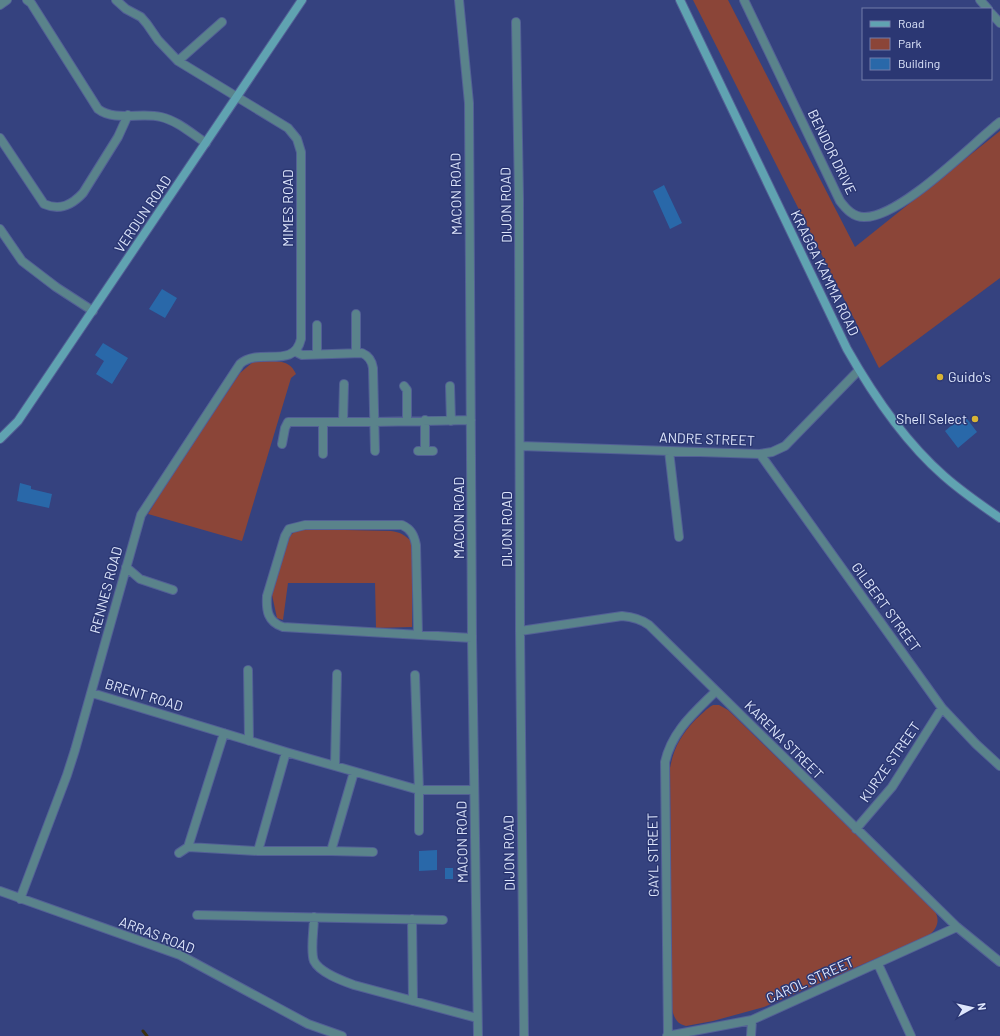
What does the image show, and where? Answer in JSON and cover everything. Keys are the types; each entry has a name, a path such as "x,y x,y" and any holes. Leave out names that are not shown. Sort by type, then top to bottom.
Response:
{"main road":[{"name":"VERDUN ROAD","path":"0,439 18,421 302,0"},
{"name":"KRAGGA KAMMA ROAD","path":"680,0 847,349 859,370 879,400 915,447 944,476 1000,518"}],"street":[{"path":"0,5 7,0"},
{"path":"27,0 31,3 98,108 108,115 152,115 162,117 179,124 206,143"},
{"name":"MACON ROAD","path":"459,0 469,103 472,638 478,1036"},
{"name":"BENDOR DRIVE","path":"744,0 840,201 850,212 864,218 876,216 891,209 918,192 1000,122"},
{"path":"980,0 987,8"},
{"name":"MIMES ROAD","path":"120,1 141,17 158,40 178,61 288,128 294,134 300,146 301,160 301,333 300,344 296,351"},
{"path":"992,14 1000,23"},
{"path":"178,61 222,22"},
{"name":"DIJON ROAD","path":"516,22 519,206 520,631 524,1036"},
{"path":"0,138 44,204 51,207 65,206 77,200 83,193 118,137 128,115"},
{"path":"0,229 22,261 56,287 93,311"},
{"path":"356,314 356,354"},
{"path":"317,325 317,354"},
{"path":"296,351 300,354 366,355 371,361 373,365 375,451"},
{"name":"RENNES ROAD","path":"20,899 67,775 92,693 141,515 240,364 252,357 289,356 296,351"},
{"name":"ANDRE STREET","path":"520,446 760,454 772,452 785,446 859,370"},
{"path":"343,422 344,384"},
{"path":"404,386 408,394 407,421"},
{"path":"450,386 451,421"},
{"path":"425,420 425,451"},
{"path":"282,444 285,428 288,422 471,420"},
{"path":"322,454 323,422"},
{"path":"669,451 679,537"},
{"name":"GILBERT STREET","path":"760,454 942,708 976,744 1000,766"},
{"path":"418,634 416,545 414,537 407,528 402,525 320,524 299,525 289,529 285,536 268,596 268,614 276,625 283,627 472,638"},
{"path":"126,567 140,579 173,590"},
{"name":"KARENA STREET","path":"520,631 622,616 632,616 642,620 649,625 957,927 1000,962"},
{"path":"248,670 249,741"},
{"path":"336,766 337,674"},
{"path":"415,675 419,831"},
{"name":"GAYL STREET","path":"668,1036 665,762 668,751 681,727 716,691"},
{"name":"BRENT ROAD","path":"92,693 286,752 419,790 474,790"},
{"name":"KURZE STREET","path":"856,829 892,787 942,708"},
{"path":"188,847 224,733"},
{"path":"258,851 286,752"},
{"path":"331,851 354,772"},
{"path":"179,853 188,847 258,851 373,852"},
{"name":"ARRAS ROAD","path":"0,891 180,955 308,1024 342,1036"},
{"path":"197,915 443,920"},
{"path":"314,917 314,961 320,967 347,982 477,1018"},
{"path":"412,919 413,1001"},
{"name":"CAROL STREET","path":"668,1036 752,1020 957,927"},
{"path":"878,964 911,1036"},
{"path":"751,1036 752,1020"}],"green space":[{"path":"693,0 728,0 855,247 1000,131 1000,278 879,368"},
{"path":"277,361 286,363 296,374 291,378 242,541 148,514 168,481 240,373 253,362"},
{"path":"301,529 391,531 400,533 412,542 412,627 376,628 375,583 288,583 283,620 277,618 272,595 287,539 294,532"},
{"path":"713,705 719,705 728,710 934,910 938,921 934,930 928,936 764,1007 713,1021 686,1026 680,1024 676,1020 672,1009 670,768 676,747 686,730 696,719"}],"building":[{"path":"664,185 682,223 670,229 653,191"},
{"path":"162,289 177,298 165,318 149,309"},
{"path":"103,343 128,358 112,384 96,374 104,361 95,355"},
{"path":"964,415 977,432 958,448 945,431"},
{"path":"20,483 31,486 31,489 52,494 49,508 17,501"},
{"path":"437,850 437,870 419,871 419,851"},
{"path":"445,868 453,868 453,879 445,879"}],"waterway":[{"path":"143,1031 147,1036"}],"place":[{"name":"Guido's","path":"940,377"},
{"name":"Shell Select","path":"975,419"}]}
